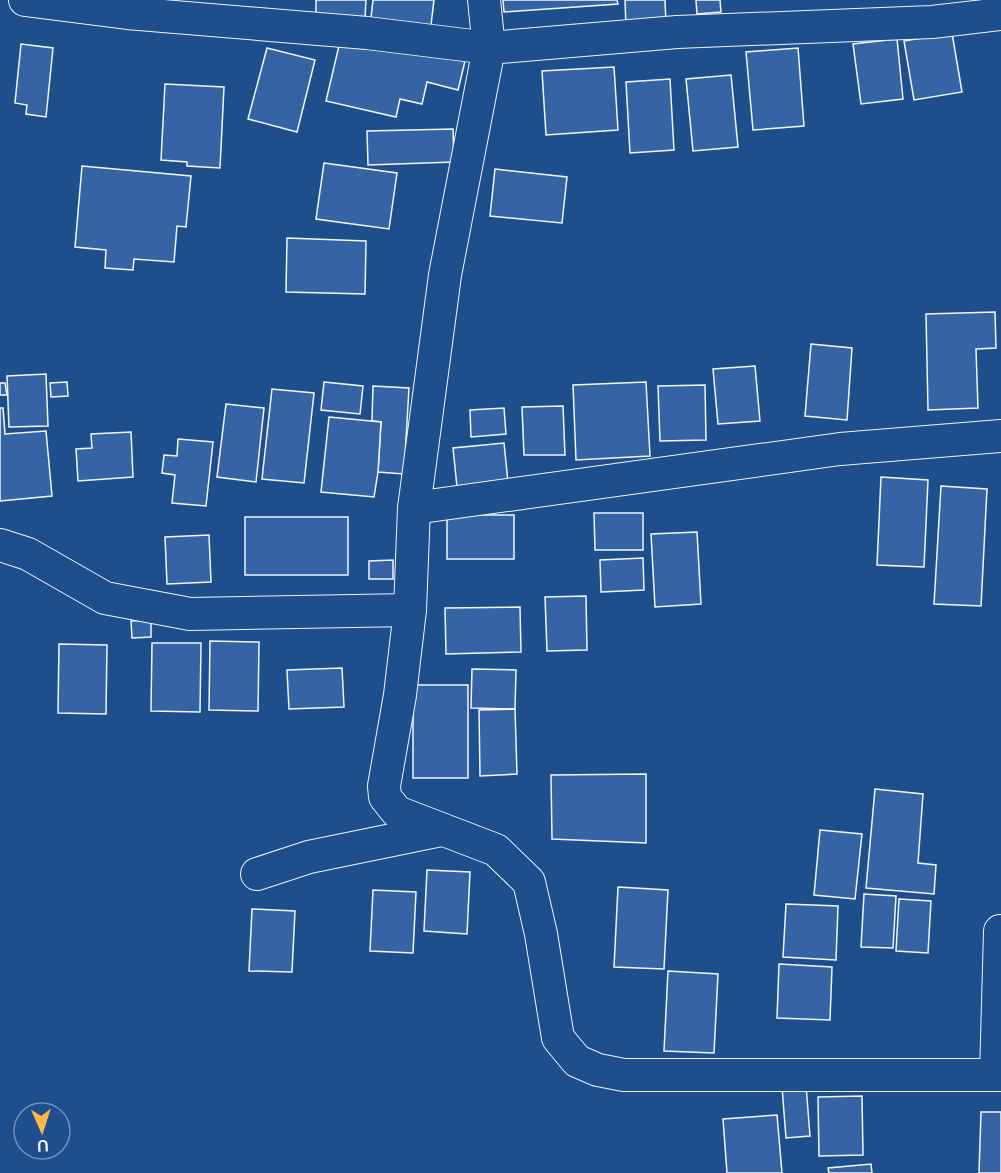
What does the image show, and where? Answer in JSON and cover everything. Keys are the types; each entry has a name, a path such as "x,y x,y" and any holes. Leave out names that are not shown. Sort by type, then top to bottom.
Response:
{"street":[{"path":"25,0 127,13 368,33 489,48 677,32 932,22 1001,14"},
{"path":"484,0 489,48 445,275 414,508 411,610 400,695 384,786 386,797 397,812 496,850 529,882 541,934 558,1038 577,1061 598,1070 624,1075 999,1075 1000,931"},
{"path":"414,508 840,449 1001,436"},
{"path":"0,545 28,554 105,598 190,614 411,610"},
{"path":"257,874 309,857 441,830"}],"building":[{"path":"316,0 366,0 365,18 316,16"},
{"path":"373,0 434,0 431,25 371,18"},
{"path":"503,0 617,0 618,4 504,12"},
{"path":"625,0 665,0 666,24 626,27"},
{"path":"696,0 720,0 721,12 697,14"},
{"path":"342,33 465,61 458,90 427,82 422,104 400,99 396,117 326,101"},
{"path":"952,33 962,92 914,100 904,41"},
{"path":"897,39 903,99 861,104 853,44"},
{"path":"21,44 53,48 46,117 26,114 27,105 15,103"},
{"path":"267,48 315,60 297,132 248,119"},
{"path":"798,48 804,126 753,130 746,52"},
{"path":"614,67 618,130 546,135 542,71"},
{"path":"731,75 738,147 693,151 686,79"},
{"path":"670,79 674,150 630,153 626,82"},
{"path":"165,84 224,87 220,168 187,166 187,162 161,160"},
{"path":"453,129 454,162 368,165 367,131"},
{"path":"324,163 397,173 389,229 316,219"},
{"path":"82,166 191,176 186,227 177,226 174,262 134,259 133,270 105,268 106,250 75,247"},
{"path":"495,169 567,177 562,223 490,216"},
{"path":"287,238 366,241 365,294 286,292"},
{"path":"995,312 996,348 976,349 978,408 928,410 926,314"},
{"path":"811,344 852,348 847,420 805,416"},
{"path":"755,366 760,421 718,424 713,369"},
{"path":"46,374 48,426 9,427 7,376"},
{"path":"67,382 68,396 51,397 50,383"},
{"path":"324,382 363,386 360,414 321,410"},
{"path":"646,382 650,456 576,460 573,385"},
{"path":"0,383 5,383 7,395 0,395"},
{"path":"705,385 706,440 660,441 658,386"},
{"path":"373,386 409,388 404,474 378,472 381,422 372,421"},
{"path":"272,389 314,393 304,483 262,479"},
{"path":"226,404 264,408 256,482 217,477"},
{"path":"563,406 565,455 524,455 522,407"},
{"path":"0,408 3,408 5,434 46,431 52,496 0,501"},
{"path":"504,408 506,434 471,437 470,410"},
{"path":"329,417 381,422 374,497 321,492"},
{"path":"131,432 133,477 78,481 76,449 92,448 91,434"},
{"path":"178,439 213,442 206,506 172,503 175,475 162,473 164,455 177,456"},
{"path":"504,443 508,482 457,487 453,448"},
{"path":"881,477 928,480 924,567 877,565"},
{"path":"941,486 987,489 981,606 934,604"},
{"path":"594,513 643,513 643,550 595,550"},
{"path":"447,515 514,515 514,559 447,559"},
{"path":"245,517 348,517 348,575 245,575"},
{"path":"697,532 701,604 655,607 651,534"},
{"path":"209,535 211,582 167,584 165,537"},
{"path":"643,558 644,590 601,592 600,560"},
{"path":"393,560 393,579 369,579 369,561"},
{"path":"586,596 587,650 547,651 545,597"},
{"path":"520,607 521,652 446,654 445,608"},
{"path":"151,620 151,637 132,638 131,621"},
{"path":"210,641 259,642 258,711 209,710"},
{"path":"152,643 201,643 200,712 151,711"},
{"path":"59,644 107,645 106,714 58,713"},
{"path":"342,668 344,707 289,709 287,670"},
{"path":"472,669 516,670 515,709 471,708"},
{"path":"413,685 468,685 468,778 413,778"},
{"path":"515,709 517,774 480,776 479,710"},
{"path":"646,774 646,843 552,839 551,775"},
{"path":"875,789 923,794 918,863 936,865 934,894 866,888"},
{"path":"820,830 862,834 855,899 814,895"},
{"path":"427,870 470,872 467,934 424,931"},
{"path":"618,887 668,890 664,969 614,967"},
{"path":"373,890 416,892 413,953 370,951"},
{"path":"864,894 896,896 893,948 861,947"},
{"path":"899,899 931,901 928,953 896,951"},
{"path":"786,904 838,906 836,960 783,957"},
{"path":"252,909 295,911 292,972 249,971"},
{"path":"779,964 832,967 830,1020 777,1018"},
{"path":"668,971 718,974 714,1053 664,1051"},
{"path":"806,1085 810,1136 786,1138 782,1087"},
{"path":"862,1096 863,1155 819,1156 818,1097"},
{"path":"981,1112 1001,1112 1001,1173 979,1173"},
{"path":"777,1115 782,1173 727,1173 723,1119"},
{"path":"871,1164 872,1173 829,1173 828,1168"}]}
